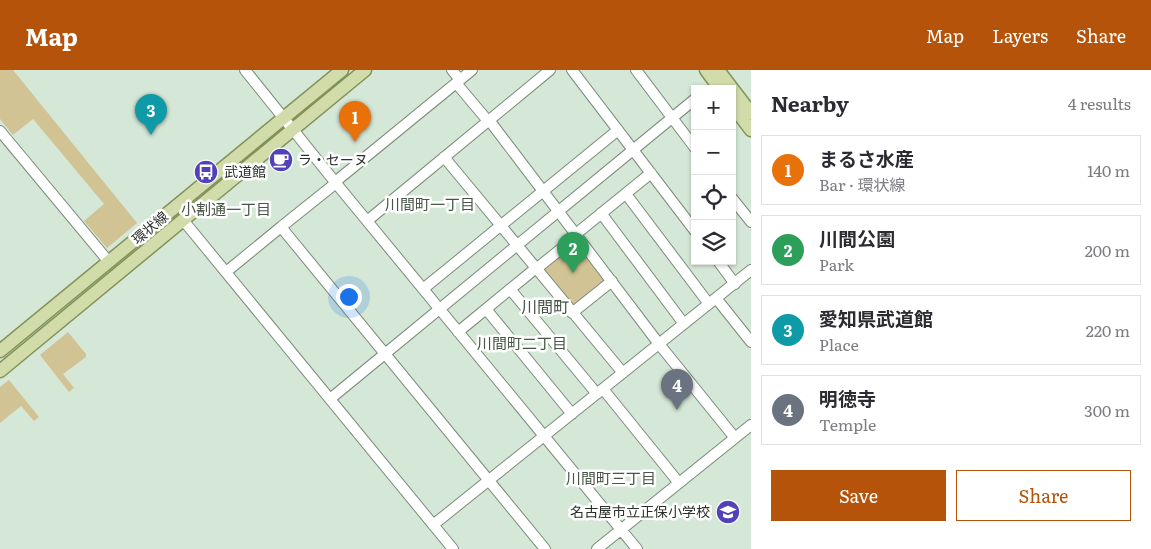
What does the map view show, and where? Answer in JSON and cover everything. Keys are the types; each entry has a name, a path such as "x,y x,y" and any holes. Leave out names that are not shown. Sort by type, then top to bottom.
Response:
{"main road":[{"name":"環状線","path":"0,351 342,70"},
{"name":"環状線","path":"0,371 365,70"},
{"path":"706,70 715,82 751,113"},
{"path":"736,110 751,130"}],"street":[{"path":"245,70 292,130 637,549"},
{"path":"452,70 458,81 659,344 736,438"},
{"path":"226,272 472,70"},
{"path":"367,221 550,70"},
{"path":"572,70 691,226"},
{"path":"636,70 691,143"},
{"path":"330,399 691,102"},
{"path":"423,289 618,130"},
{"path":"0,131 109,262"},
{"path":"444,157 622,373"},
{"path":"458,332 651,173"},
{"path":"626,194 713,301 751,342"},
{"path":"736,203 751,222"},
{"path":"601,214 684,324"},
{"path":"183,220 453,549"},
{"path":"281,227 545,549"},
{"path":"721,265 734,284"},
{"path":"434,525 751,270"},
{"path":"572,312 612,281"},
{"path":"510,289 679,483"},
{"path":"486,309 572,414"},
{"path":"597,549 751,425"}],"shaded area":[{"path":"0,70 13,70 137,223 107,248 84,221 104,204 33,119 13,135 0,119"},
{"path":"575,242 605,276 605,284 574,307 542,268"},
{"path":"68,332 86,354 86,357 63,374 74,388 69,392 40,355"},
{"path":"9,380 39,417 34,421 21,406 0,423 0,387"}],"place":[{"name":"愛知県武道館","path":"151,135"},
{"name":"まるさ水産","path":"355,142"},
{"name":"ラ・セーヌ","path":"281,160"},
{"name":"武道館","path":"206,172"},
{"name":"川間公園","path":"573,273"},
{"name":"明徳寺","path":"677,410"},
{"name":"名古屋市立正保小学校","path":"728,512"}],"district":[{"name":"川間町一丁目","path":"430,205"},
{"name":"小割通一丁目","path":"226,210"},
{"name":"川間町","path":"545,307"},
{"name":"川間町二丁目","path":"522,344"},
{"name":"川間町三丁目","path":"611,479"}]}
